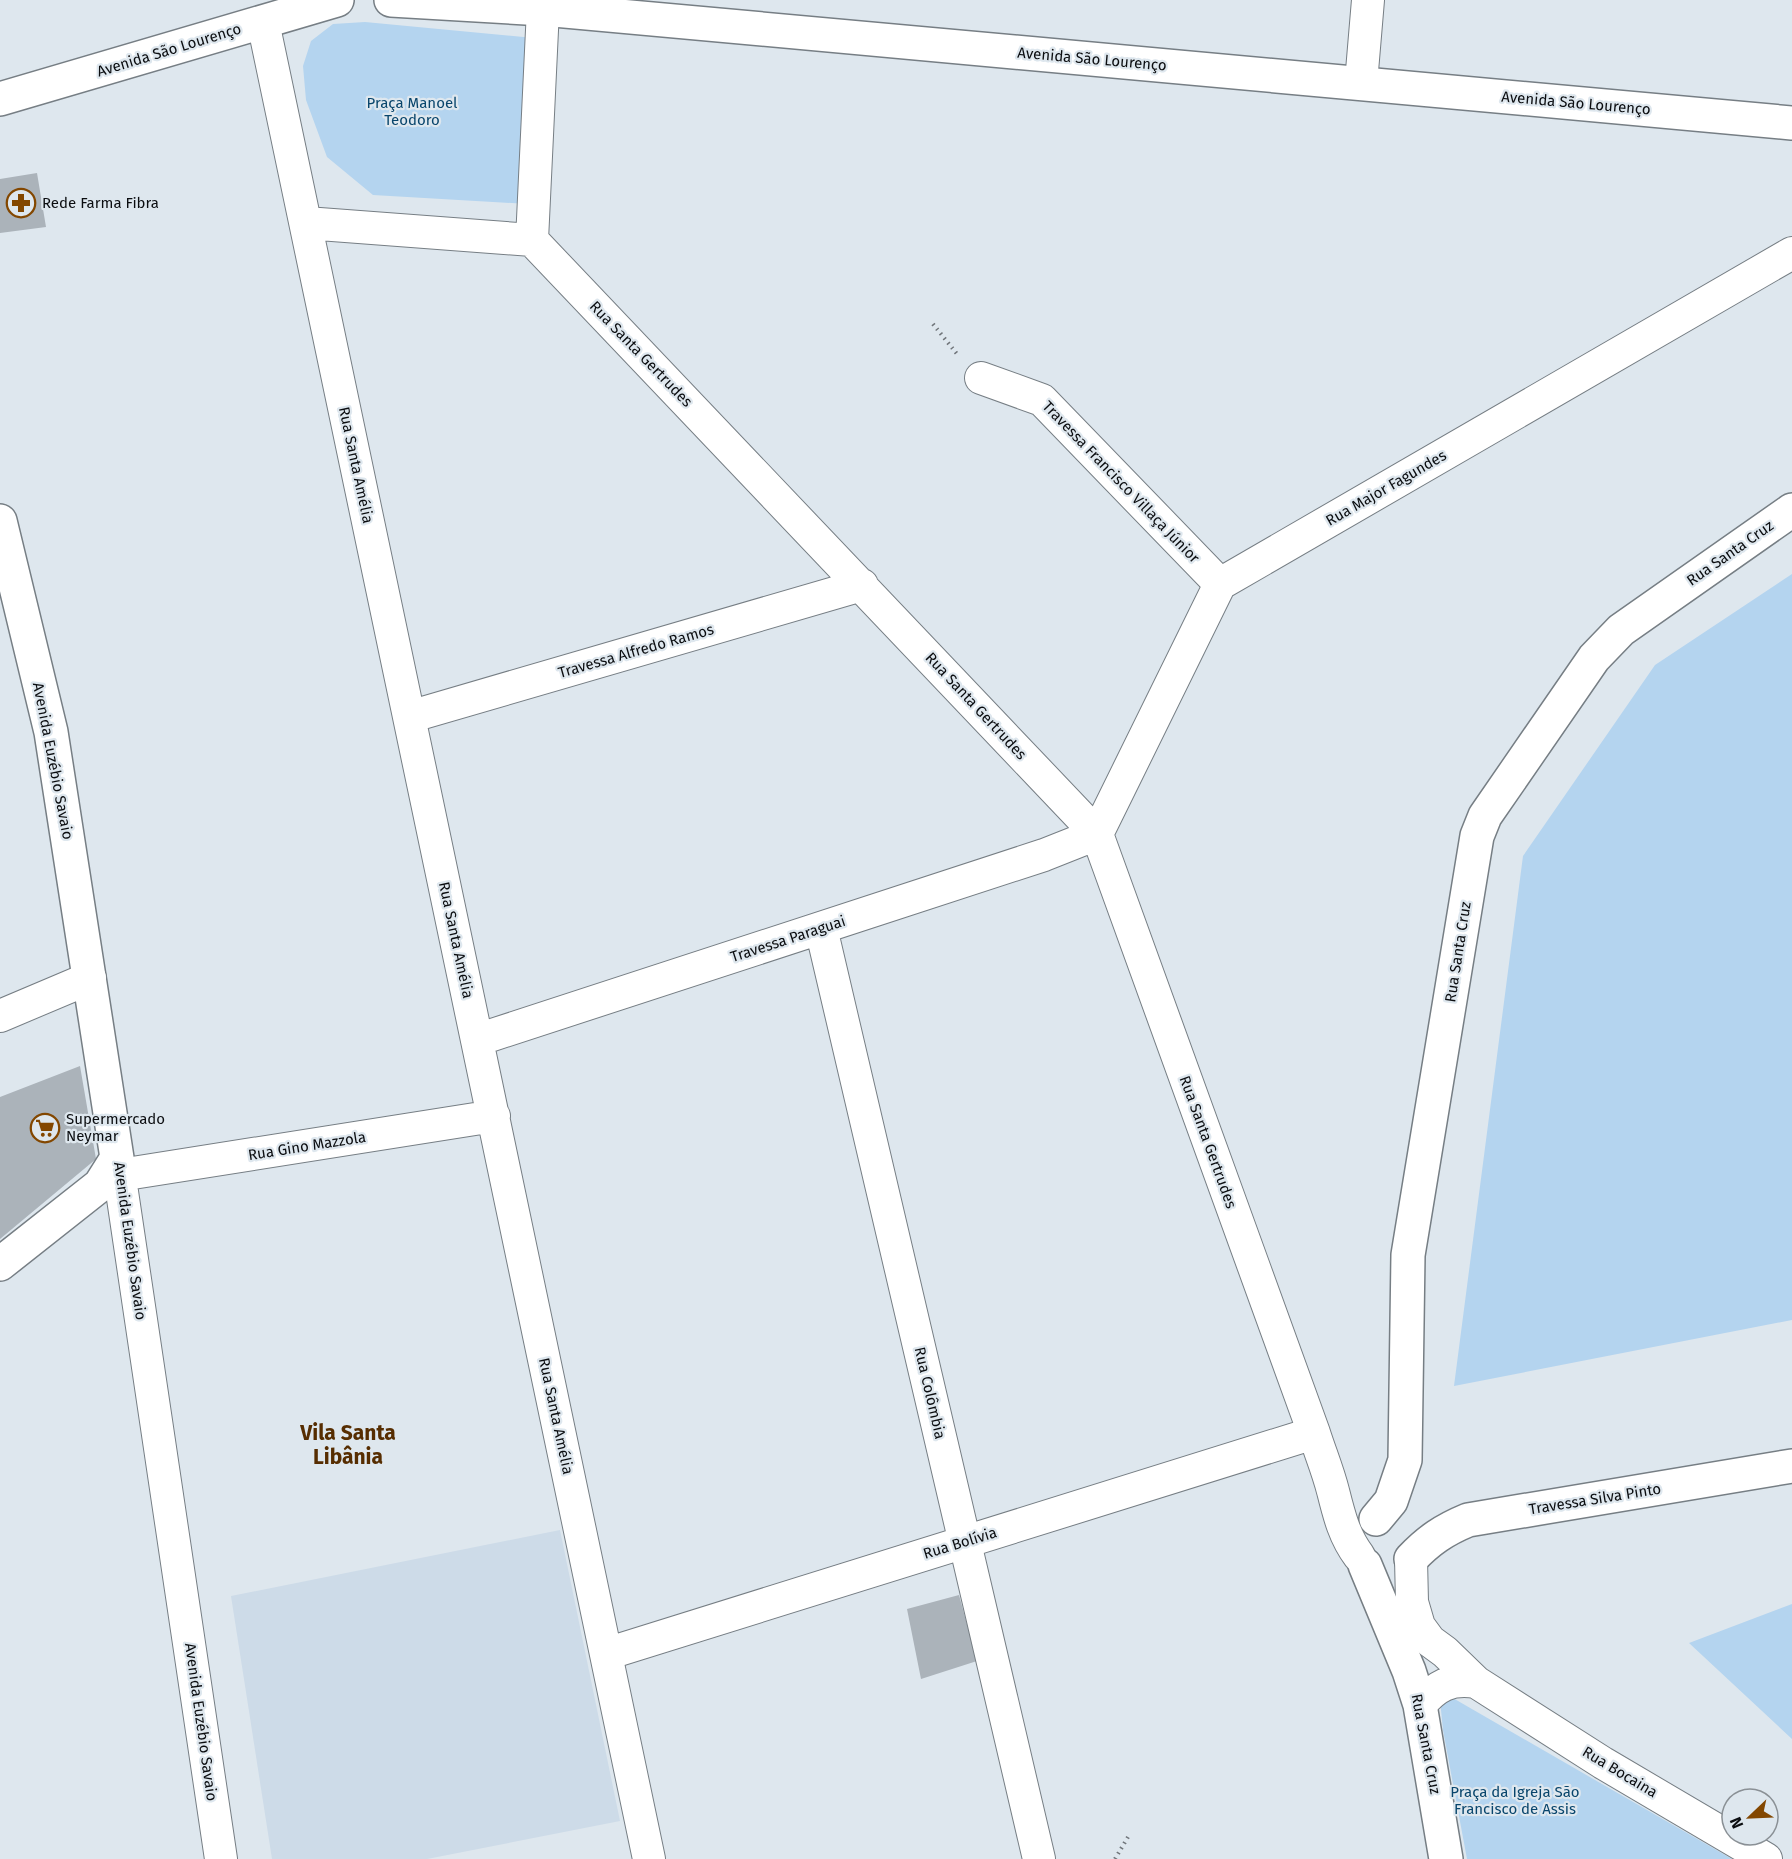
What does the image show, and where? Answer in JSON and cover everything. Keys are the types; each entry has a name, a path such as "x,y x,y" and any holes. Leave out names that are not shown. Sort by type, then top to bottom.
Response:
{"street":[{"name":"Avenida São Lourenço","path":"0,99 337,0"},
{"name":"Avenida São Lourenço","path":"391,0 543,9 1792,123"},
{"path":"1361,83 1368,0"},
{"path":"306,223 532,240 543,9"},
{"name":"Rua Santa Amélia","path":"263,22 649,1859"},
{"name":"Rua Santa Gertrudes","path":"532,240 1097,834 1314,1433 1339,1516 1348,1539 1362,1561"},
{"name":"Rua Major Fagundes","path":"1220,584 1792,253"},
{"name":"Travessa Francisco Villaça Júnior","path":"981,378 1042,400 1220,584"},
{"name":"Rua Santa Cruz","path":"1376,1519 1391,1501 1405,1460 1408,1255 1477,836 1485,816 1594,658 1621,630 1792,510"},
{"name":"Avenida Euzébio Savaio","path":"0,521 51,732 128,1224 221,1859"},
{"path":"1097,834 1220,584"},
{"name":"Travessa Alfredo Ramos","path":"409,717 862,585"},
{"name":"Travessa Paraguai","path":"477,1040 1044,855 1097,834"},
{"name":"Rua Colômbia","path":"821,928 1039,1859"},
{"path":"0,1016 90,978"},
{"name":"Rua Gino Mazzola","path":"118,1167 494,1116"},
{"path":"0,1264 100,1185 118,1167"},
{"path":"86,1196 101,1196 115,1204 128,1224"},
{"name":"Rua Bolívia","path":"606,1654 1314,1433"},
{"name":"Travessa Silva Pinto","path":"1411,1559 1445,1530 1468,1520 1792,1466"},
{"name":"Rua Santa Gertrudes","path":"1333,1490 1350,1508 1376,1519"},
{"path":"1376,1519 1398,1520 1412,1535 1414,1548 1411,1559 1396,1573 1374,1572 1362,1561 1357,1545 1359,1535 1366,1525 1376,1519"},
{"name":"Rua Bocaina","path":"1411,1559 1412,1602 1419,1626 1430,1641 1476,1682 1604,1763 1766,1859"},
{"name":"Rua Santa Cruz","path":"1362,1561 1405,1660 1420,1705 1446,1859"},
{"path":"1420,1705 1431,1692 1446,1684 1461,1680 1476,1682"}],"path":[{"path":"1115,1859 1128,1837"}],"shaded area":[{"path":"560,1530 620,1821 427,1859 272,1859 231,1596"}],"green space":[{"name":"Praça Manoel Teodoro","path":"365,22 534,38 528,204 373,195 327,157 306,100 303,66 311,41 333,24"},
{"path":"1792,574 1792,1320 1454,1386 1523,856 1655,665"},
{"path":"1792,1604 1792,1739 1689,1643"},
{"name":"Praça da Igreja São Francisco de Assis","path":"1439,1690 1732,1859 1467,1859 1443,1730"}],"building":[{"name":"Rede Farma Fibra","path":"37,173 46,227 0,233 0,179"},
{"name":"Supermercado Neymar","path":"80,1066 96,1159 0,1239 0,1097"},
{"path":"959,1595 977,1661 921,1679 907,1609"}],"place":[{"name":"Rede Farma Fibra","path":"21,203"},
{"name":"Supermercado Neymar","path":"45,1128"}],"district":[{"name":"Vila Santa Libânia","path":"348,1445"}]}
